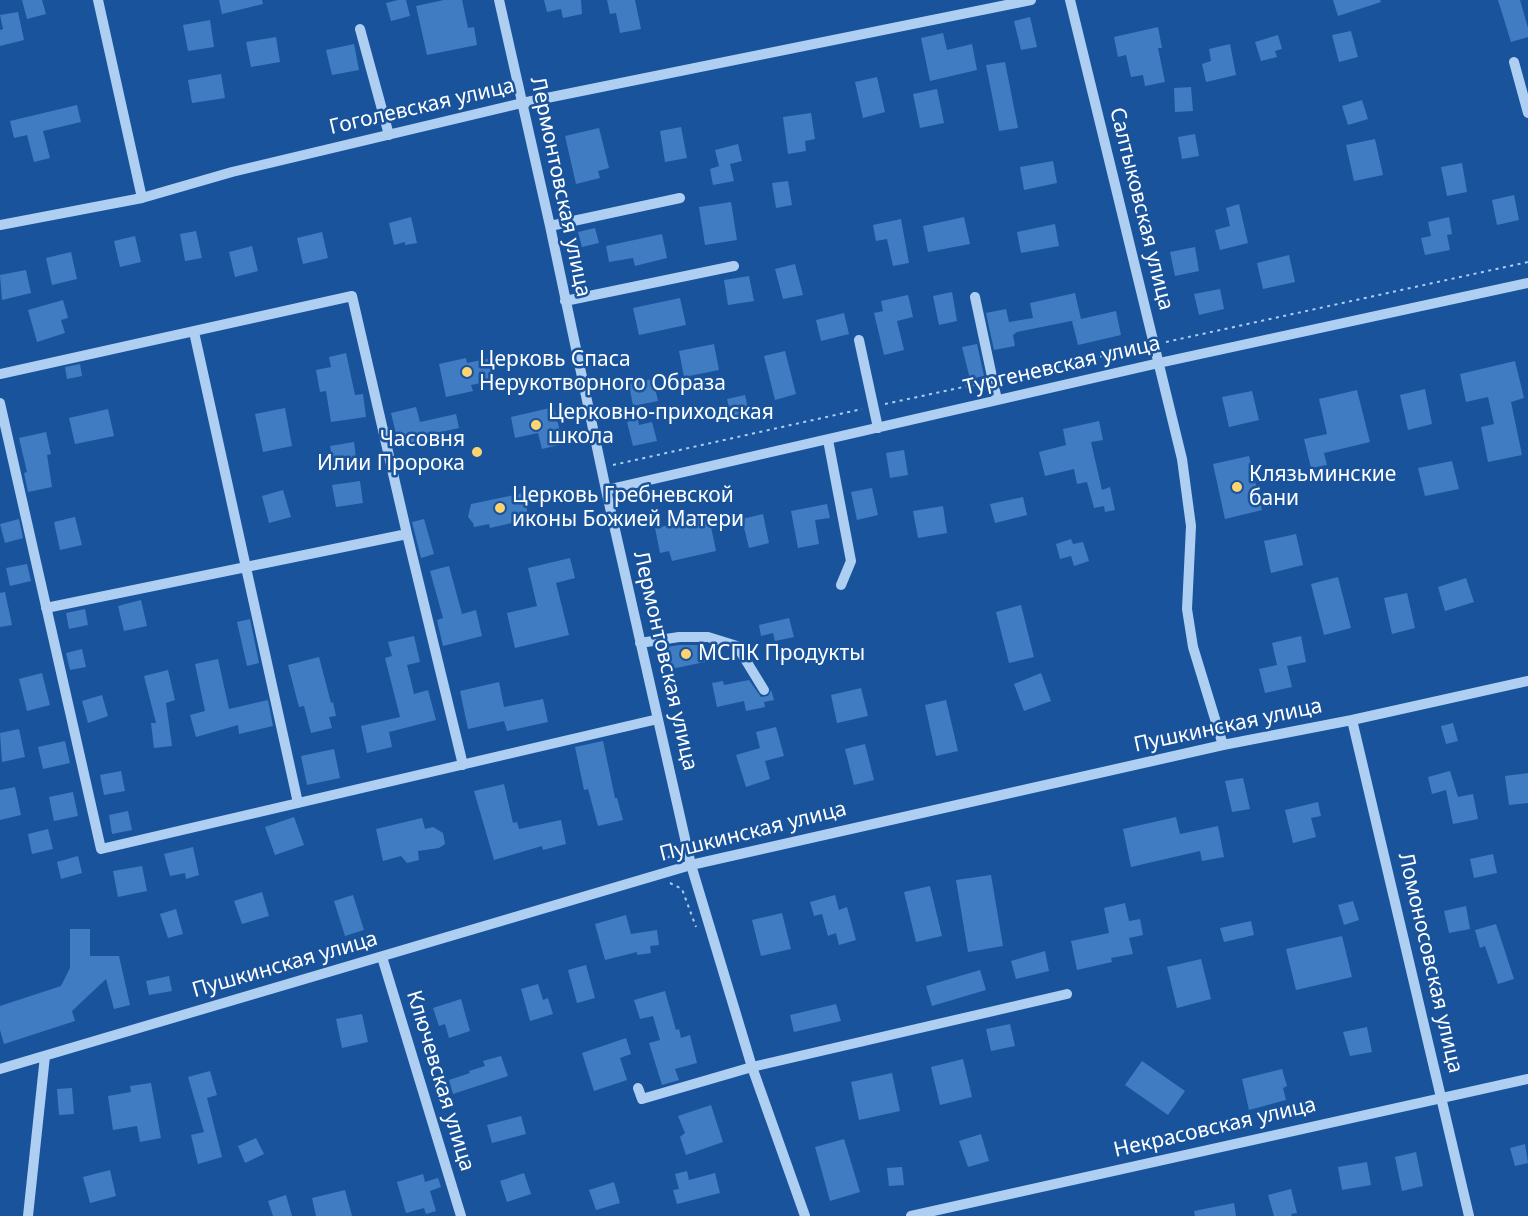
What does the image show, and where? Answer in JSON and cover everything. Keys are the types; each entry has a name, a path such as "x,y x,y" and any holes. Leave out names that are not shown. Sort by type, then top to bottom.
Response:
{"street":[{"path":"98,0 142,198"},
{"name":"Лермонтовская улица","path":"499,0 691,865 752,1067 805,1216"},
{"name":"Гоголевская улица","path":"0,225 142,198 232,172 522,103 1031,0"},
{"name":"Салтыковская улица","path":"1070,0 1182,459 1191,526 1187,609 1193,647 1223,745"},
{"path":"360,29 389,135"},
{"path":"1514,62 1528,113"},
{"path":"550,226 680,198"},
{"path":"565,301 734,266"},
{"name":"Тургеневская улица","path":"606,490 1159,363 1528,283"},
{"path":"0,374 352,296 463,765"},
{"path":"975,297 998,400"},
{"path":"194,332 298,803"},
{"path":"859,340 878,428"},
{"path":"0,403 101,849 658,719"},
{"path":"828,440 851,561 841,585"},
{"path":"46,608 407,534"},
{"path":"640,643 679,637 708,637 737,646 764,690"},
{"name":"Пушкинская улица","path":"0,1069 691,865 1223,745 1352,720 1528,681"},
{"name":"Ломоносовская улица","path":"1352,720 1469,1216"},
{"name":"Ключевская улица","path":"382,957 461,1216"},
{"path":"638,1088 642,1099 752,1067 1067,994"},
{"path":"28,1216 45,1056"},
{"name":"Некрасовская улица","path":"911,1216 1528,1079"}],"path":[{"path":"609,465 1528,262"},
{"path":"663,863 675,850 678,840"}],"building":[{"path":"22,0 42,0 46,14 27,19"},
{"path":"219,0 262,0 263,4 222,14"},
{"path":"406,0 410,16 391,21 386,3"},
{"path":"444,0 462,0 468,28 474,27 477,45 427,55 416,6"},
{"path":"544,0 581,0 582,14 563,18 561,9 547,12"},
{"path":"607,0 635,0 641,29 620,33 616,13 610,14"},
{"path":"1333,0 1380,0 1381,2 1338,16"},
{"path":"1498,0 1520,0 1528,28 1528,37 1511,42"},
{"path":"18,12 24,40 0,46 0,30 3,29 0,15"},
{"path":"1030,17 1037,47 1021,50 1014,21"},
{"path":"210,20 214,47 188,51 183,25"},
{"path":"1158,27 1162,48 1158,48 1165,82 1145,86 1143,75 1131,77 1126,55 1118,57 1114,37"},
{"path":"1351,31 1358,57 1339,62 1332,35"},
{"path":"943,33 947,50 972,44 977,70 930,81 921,38"},
{"path":"1278,35 1282,49 1275,51 1277,57 1261,61 1255,42"},
{"path":"276,37 280,62 251,67 246,42"},
{"path":"354,44 359,70 332,75 326,50"},
{"path":"1230,44 1236,75 1206,82 1202,64 1211,61 1209,49"},
{"path":"1005,62 1018,128 999,131 986,65"},
{"path":"221,74 225,98 192,103 188,80"},
{"path":"877,77 885,112 863,118 855,82"},
{"path":"1191,87 1193,111 1175,112 1174,88"},
{"path":"937,89 944,123 920,128 913,94"},
{"path":"1362,100 1368,119 1348,125 1342,106"},
{"path":"77,105 81,122 43,131 50,158 34,162 27,135 14,138 10,121"},
{"path":"811,113 815,139 805,141 806,151 788,154 783,117"},
{"path":"681,127 687,158 665,162 660,131"},
{"path":"599,128 609,168 598,171 600,178 576,184 565,136"},
{"path":"1195,134 1199,156 1182,159 1178,137"},
{"path":"1375,139 1383,175 1354,181 1346,145"},
{"path":"738,144 742,161 730,164 734,181 713,185 710,169 719,166 715,150"},
{"path":"1053,161 1057,183 1024,190 1020,167"},
{"path":"1462,163 1467,192 1447,196 1441,167"},
{"path":"788,181 792,205 776,208 772,183"},
{"path":"1514,195 1519,220 1497,225 1492,200"},
{"path":"731,202 737,240 705,245 699,207"},
{"path":"1239,204 1248,243 1220,250 1215,230 1230,226 1226,208"},
{"path":"411,217 417,243 405,245 405,242 394,245 389,223"},
{"path":"964,217 970,244 928,252 923,226"},
{"path":"1449,217 1452,234 1447,235 1450,250 1425,255 1421,238 1431,236 1428,222"},
{"path":"901,219 909,263 893,266 887,239 876,241 873,225"},
{"path":"1055,224 1059,246 1021,253 1017,232"},
{"path":"595,228 599,243 582,247 578,232"},
{"path":"196,231 202,258 185,261 180,234"},
{"path":"322,232 328,258 303,264 297,238"},
{"path":"662,234 667,258 635,266 633,258 609,262 606,246"},
{"path":"135,236 141,262 120,267 114,241"},
{"path":"252,246 258,271 235,277 229,252"},
{"path":"1195,247 1199,271 1175,276 1170,252"},
{"path":"71,252 77,279 52,285 46,258"},
{"path":"1289,255 1295,282 1263,289 1257,263"},
{"path":"795,264 803,295 783,299 775,269"},
{"path":"26,270 31,293 2,300 0,275"},
{"path":"749,276 754,301 728,305 724,280"},
{"path":"1220,289 1224,309 1199,315 1194,294"},
{"path":"952,292 957,321 939,325 933,296"},
{"path":"1075,293 1081,319 1017,332 1013,335 1015,346 994,350 986,313 1006,309 1009,322 1033,318 1030,303"},
{"path":"908,295 913,317 897,321 904,350 884,355 874,313 883,311 881,301"},
{"path":"680,298 686,325 639,335 633,308"},
{"path":"63,300 68,318 61,320 65,333 37,342 28,310"},
{"path":"1116,311 1121,335 1078,345 1072,321"},
{"path":"844,313 849,334 821,341 816,320"},
{"path":"714,344 719,370 684,377 679,351"},
{"path":"977,344 984,376 970,379 962,347"},
{"path":"785,351 796,394 775,400 764,356"},
{"path":"346,353 355,395 363,394 366,417 331,422 326,391 320,392 316,370 331,367 329,357"},
{"name":"Церковь Спаса Нерукотворного Образа","path":"466,358 467,363 491,358 496,380 471,385 473,391 446,397 439,364"},
{"path":"1515,361 1524,398 1511,402 1522,455 1488,462 1481,427 1494,424 1488,397 1466,402 1460,374"},
{"path":"80,364 82,376 67,379 65,367"},
{"path":"653,379 658,401 633,406 629,384"},
{"path":"1425,389 1432,424 1408,430 1400,395"},
{"path":"1357,390 1370,442 1324,453 1327,465 1311,468 1304,439 1327,434 1319,399"},
{"path":"1252,391 1259,420 1229,427 1222,397"},
{"path":"745,395 750,417 732,421 727,399"},
{"path":"416,407 420,422 456,414 459,428 423,436 424,440 399,446 391,413"},
{"name":"Церковно-приходская школа","path":"554,407 563,444 542,449 538,433 515,438 511,417"},
{"path":"285,408 292,446 263,452 255,414"},
{"path":"108,409 114,436 75,444 69,418"},
{"path":"638,419 639,425 652,422 657,441 633,446 627,422"},
{"path":"1099,421 1103,440 1091,442 1102,490 1110,487 1115,510 1105,512 1104,506 1094,508 1087,482 1077,484 1074,469 1045,476 1039,452 1066,445 1063,429"},
{"path":"46,432 51,454 47,455 52,487 28,492 24,473 27,472 19,438"},
{"path":"354,442 356,458 333,462 330,446"},
{"path":"904,450 908,475 890,478 886,453"},
{"name":"Клязьминские бани","path":"1249,456 1262,510 1225,519 1213,464"},
{"path":"1452,461 1459,489 1425,496 1418,468"},
{"path":"360,481 363,503 336,507 332,485"},
{"path":"872,488 878,515 857,520 851,492"},
{"path":"283,490 291,517 269,523 262,496"},
{"name":"Церковь Гребневской иконы Божией Матери","path":"524,493 528,516 515,518 516,522 490,528 489,524 474,527 468,517 471,504"},
{"path":"1023,497 1027,515 995,523 990,504"},
{"path":"827,504 830,518 815,520 819,544 798,548 791,511"},
{"path":"943,506 947,533 918,538 913,511"},
{"path":"763,514 769,543 749,548 742,519"},
{"path":"75,517 82,545 60,550 54,522"},
{"path":"709,517 716,551 672,561 669,551 660,553 655,528"},
{"path":"19,519 23,538 5,543 0,524"},
{"path":"424,519 434,554 421,558 412,522"},
{"path":"1296,534 1303,565 1271,573 1264,541"},
{"path":"1071,539 1073,544 1083,542 1089,561 1074,566 1071,556 1060,559 1056,544"},
{"path":"570,558 575,578 556,583 569,635 515,648 507,613 537,606 528,568"},
{"path":"27,564 31,581 10,586 6,568"},
{"path":"449,566 462,614 476,610 482,636 443,646 437,620 443,618 430,571"},
{"path":"1338,577 1351,628 1324,635 1311,584"},
{"path":"1466,578 1474,602 1445,611 1438,587"},
{"path":"5,592 12,625 0,627 0,593"},
{"path":"1407,593 1415,628 1392,634 1384,598"},
{"path":"141,600 147,626 124,631 118,606"},
{"path":"1021,605 1034,657 1009,663 996,612"},
{"path":"85,609 88,625 69,629 66,613"},
{"path":"789,618 794,637 775,641 773,633 761,636 759,625"},
{"path":"250,619 259,663 247,666 237,622"},
{"path":"414,636 420,662 407,665 414,694 428,690 436,720 389,732 392,747 367,753 361,726 400,717 385,658 392,656 388,642"},
{"path":"1301,636 1306,662 1287,666 1292,687 1265,693 1259,669 1277,665 1272,643"},
{"name":"МСПК Продукты","path":"701,645 705,662 671,669 666,647"},
{"path":"82,649 86,667 70,670 66,653"},
{"path":"319,657 336,716 329,717 332,728 311,733 304,706 299,707 288,665"},
{"path":"218,659 229,709 268,700 273,726 239,734 238,725 196,737 190,715 205,711 195,664"},
{"path":"168,670 175,700 166,703 172,746 154,748 151,723 156,723 144,676"},
{"path":"42,673 50,705 27,711 19,679"},
{"path":"1041,673 1051,701 1024,711 1014,684"},
{"path":"749,680 761,697 768,696 771,690 774,700 764,702 765,707 746,711 744,701 717,707 712,683 723,681 724,685"},
{"path":"499,682 504,707 543,699 548,722 507,731 504,721 468,729 460,691"},
{"path":"861,688 868,716 837,723 831,695"},
{"path":"102,695 108,716 88,723 82,701"},
{"path":"946,700 958,751 936,756 925,705"},
{"path":"1453,723 1458,741 1446,744 1441,726"},
{"path":"776,727 784,756 765,761 770,779 746,787 736,755 760,748 756,732"},
{"path":"19,729 25,757 2,762 0,733"},
{"path":"65,741 70,763 43,769 38,747"},
{"path":"603,741 615,798 617,798 623,820 598,826 588,789 584,790 575,747"},
{"path":"865,744 874,780 854,785 845,749"},
{"path":"334,749 340,778 307,785 301,756"},
{"path":"121,771 125,791 104,795 100,775"},
{"path":"1450,771 1458,797 1473,794 1478,819 1453,824 1446,790 1432,794 1428,777"},
{"path":"1528,773 1528,803 1509,805 1505,776"},
{"path":"1243,778 1250,809 1232,812 1225,781"},
{"path":"504,784 513,823 517,822 519,829 561,820 566,844 543,850 542,846 494,860 474,791"},
{"path":"15,787 21,815 0,820 0,790"},
{"path":"73,792 78,816 54,821 49,797"},
{"path":"1318,802 1321,816 1311,818 1316,837 1293,843 1285,810"},
{"path":"128,811 132,830 112,834 109,815"},
{"path":"294,817 304,845 275,855 265,827"},
{"path":"1176,817 1180,834 1218,826 1224,857 1202,861 1200,851 1131,867 1123,829"},
{"path":"422,818 425,829 433,827 443,833 445,844 439,848 418,851 419,860 407,863 401,856 383,861 376,829"},
{"path":"48,829 53,849 32,854 28,834"},
{"path":"193,847 199,875 186,879 185,873 170,876 164,854"},
{"path":"1493,854 1497,873 1474,878 1470,859"},
{"path":"78,856 82,873 61,879 57,862"},
{"path":"142,866 147,891 118,897 113,871"},
{"path":"991,875 1003,946 968,952 956,880"},
{"path":"930,886 942,936 916,942 904,892"},
{"path":"262,892 269,916 242,924 234,901"},
{"path":"353,895 364,930 345,936 334,901"},
{"path":"835,895 839,910 847,907 856,940 839,945 836,933 828,936 822,914 814,916 810,902"},
{"path":"1353,901 1359,920 1344,925 1338,905"},
{"path":"1125,903 1129,921 1140,919 1143,935 1129,938 1133,954 1111,958 1112,962 1077,970 1071,941 1109,933 1104,908"},
{"path":"1466,906 1470,929 1449,933 1444,911"},
{"path":"176,909 183,934 168,938 160,914"},
{"path":"782,913 791,949 761,956 752,920"},
{"path":"626,915 631,934 657,930 659,945 650,946 651,953 637,955 637,952 605,960 595,924"},
{"path":"1251,921 1254,935 1224,942 1220,928"},
{"path":"1496,924 1514,979 1498,984 1485,946 1480,948 1475,930"},
{"path":"70,929 90,929 90,956 119,956 130,1005 114,1009 106,979 72,1011 75,1021 4,1044 0,1030 0,1006 61,986 70,968"},
{"path":"1342,936 1352,977 1296,990 1286,949"},
{"path":"1045,951 1049,971 1016,979 1011,961"},
{"path":"1201,959 1211,999 1177,1008 1167,967"},
{"path":"586,965 595,998 577,1003 568,970"},
{"path":"980,970 986,990 932,1006 926,986"},
{"path":"169,976 172,991 149,995 146,981"},
{"path":"538,984 543,1000 548,998 553,1014 530,1021 521,989"},
{"path":"665,991 676,1030 679,1029 681,1038 690,1035 697,1063 675,1069 679,1080 662,1085 649,1043 660,1040 653,1016 640,1019 634,1000"},
{"path":"461,999 470,1031 449,1038 445,1024 439,1026 433,1008"},
{"path":"836,1004 841,1021 794,1032 790,1015"},
{"path":"362,1014 368,1042 342,1048 336,1019"},
{"path":"1010,1024 1015,1046 991,1051 986,1029"},
{"path":"1367,1027 1372,1052 1350,1056 1343,1032"},
{"path":"626,1038 631,1054 620,1058 627,1080 594,1091 582,1053"},
{"path":"501,1056 508,1076 453,1094 449,1080 485,1066 483,1061"},
{"path":"963,1059 972,1097 940,1105 931,1067"},
{"path":"1142,1061 1185,1091 1168,1115 1125,1085"},
{"path":"1282,1069 1287,1086 1283,1088 1286,1100 1249,1110 1242,1079"},
{"path":"210,1071 217,1095 207,1098 222,1157 198,1164 191,1135 204,1132 188,1077"},
{"path":"892,1073 900,1111 859,1120 851,1082"},
{"path":"151,1083 161,1138 140,1142 137,1126 113,1130 108,1096 131,1092 130,1086"},
{"path":"72,1088 74,1114 59,1115 57,1089"},
{"path":"711,1105 723,1142 686,1155 680,1137 685,1133 678,1116"},
{"path":"521,1116 526,1134 492,1143 487,1125"},
{"path":"981,1134 989,1161 968,1167 959,1141"},
{"path":"256,1138 264,1154 245,1163 238,1146"},
{"path":"844,1139 860,1192 830,1201 815,1147"},
{"path":"1525,1144 1528,1163 1515,1166 1510,1148"},
{"path":"1416,1152 1423,1186 1402,1191 1395,1157"},
{"path":"1367,1162 1371,1185 1342,1190 1338,1167"},
{"path":"902,1167 904,1185 889,1186 887,1168"},
{"path":"110,1170 116,1196 90,1203 83,1177"},
{"path":"687,1171 689,1180 715,1173 720,1193 677,1204 673,1190 679,1189 675,1174"},
{"path":"524,1173 531,1194 507,1202 500,1181"},
{"path":"423,1174 425,1182 438,1178 441,1187 430,1191 436,1211 426,1214 424,1208 406,1213 397,1182"},
{"path":"614,1182 620,1203 596,1210 589,1190"},
{"path":"1291,1189 1297,1213 1291,1214 1292,1216 1274,1216 1268,1195"},
{"path":"345,1190 352,1216 316,1216 312,1198"},
{"path":"286,1195 292,1216 273,1216 268,1201"},
{"path":"1234,1203 1236,1216 1195,1216 1194,1211"}],"place":[{"name":"Церковь Спаса Нерукотворного Образа","path":"467,372"},
{"name":"Церковно-приходская школа","path":"536,425"},
{"name":"Часовня Илии Пророка","path":"477,452"},
{"name":"Клязьминские бани","path":"1237,487"},
{"name":"Церковь Гребневской иконы Божией Матери","path":"500,508"},
{"name":"МСПК Продукты","path":"686,654"}]}
